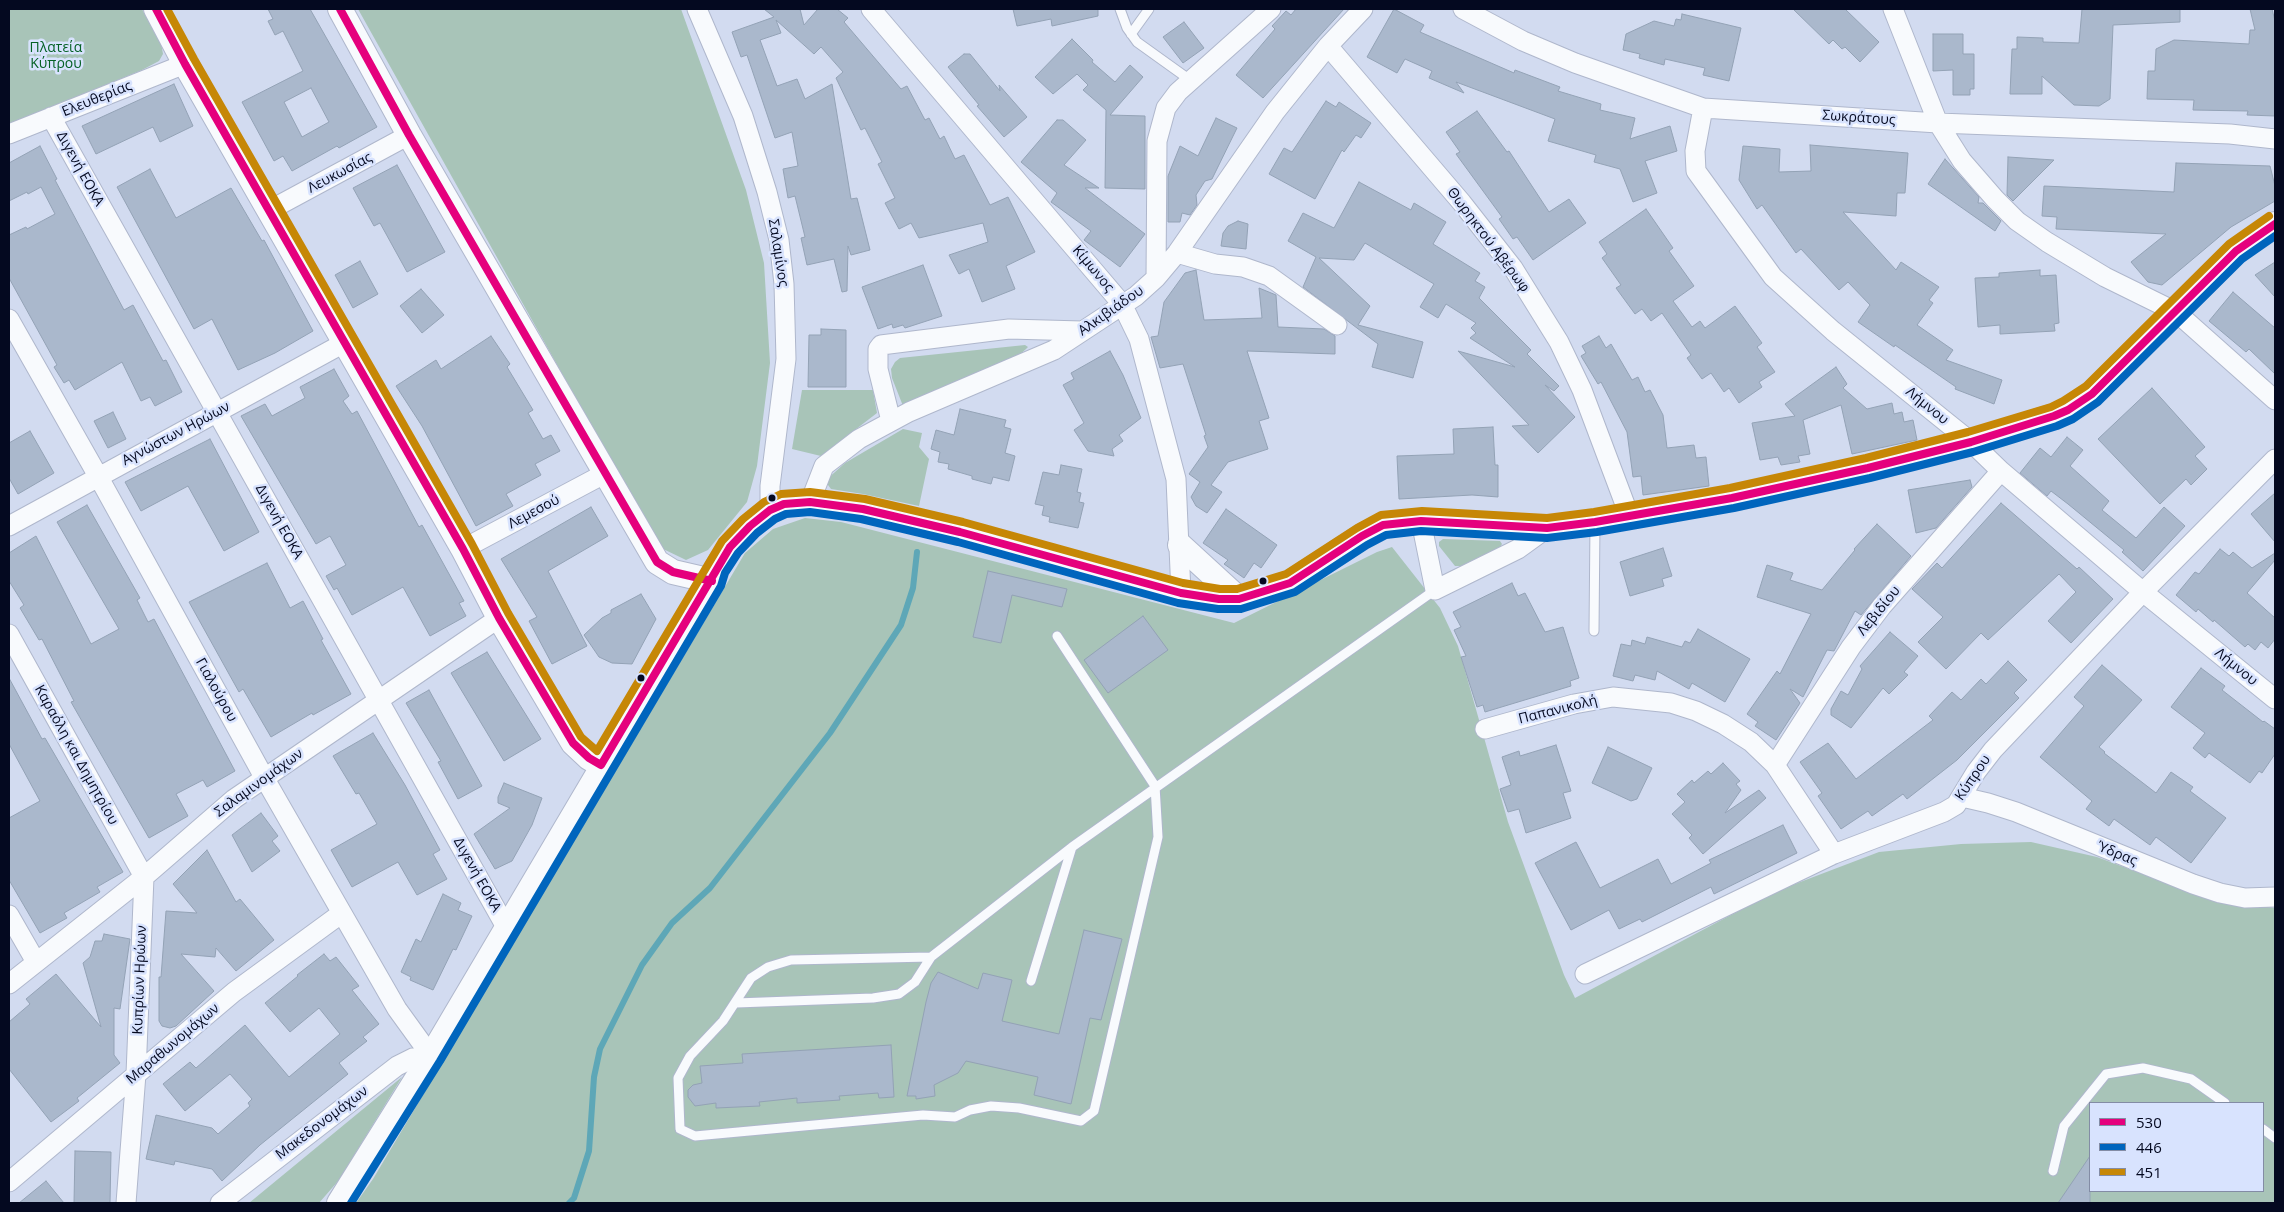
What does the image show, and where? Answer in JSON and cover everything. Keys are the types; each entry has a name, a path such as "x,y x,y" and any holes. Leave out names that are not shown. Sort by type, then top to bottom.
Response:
{"street":[{"path":"156,9 185,64 463,549 499,618 573,743 588,758 601,765"},
{"path":"340,9 409,135 604,474 657,562 673,572 712,581"},
{"name":"Σαλαμίνος","path":"697,9 743,116 767,192 779,240 784,284 786,359 770,491 770,510"},
{"name":"Κίμωνος","path":"871,9 1122,304 1139,339 1176,479 1181,592"},
{"path":"1156,278 1157,141 1166,108 1190,80 1270,9"},
{"name":"Αλκιβιάδου","path":"810,502 818,477 824,466 859,439 891,421 1054,350 1136,296 1156,278 1177,253 1275,112 1328,46 1363,9"},
{"name":"Σωκράτους","path":"1464,9 1522,41 1575,63 1704,108 1938,123 2230,134 2275,139"},
{"path":"1893,9 1938,123 1962,161 2017,221 2047,242 2105,277 2176,312 2275,400"},
{"name":"Θωρηκτού Αβέρωφ","path":"1328,46 1462,203 1513,268 1559,342 1582,390 1629,515"},
{"name":"Ελευθερίας","path":"9,134 185,64"},
{"name":"Λήμνου","path":"1704,108 1695,151 1696,171 1773,277 1833,331 1971,442 2001,471 2143,592 2275,699"},
{"name":"Διγενή ΕΟΚΑ","path":"51,117 506,927"},
{"name":"Λευκωσίας","path":"270,210 409,135"},
{"path":"339,1203 431,1056 601,765 712,581 716,569 730,547 750,526 770,510 784,504 810,502 863,509 960,532 1181,592 1239,599 1290,583 1362,536 1383,525 1421,521 1547,528 1595,522 1732,498 1868,468 1971,442 2054,416 2082,402 2176,312 2236,251 2275,224"},
{"path":"1177,253 1215,264 1243,267 1269,276 1337,325"},
{"name":"Γιαλούρου","path":"9,319 265,779 397,1009 431,1056"},
{"path":"891,421 878,369 878,349 880,345 1009,329 1082,331"},
{"name":"Αγνώστων Ηρώων","path":"9,526 344,343"},
{"name":"Κύπρου","path":"1585,974 1834,854 1944,812 1956,805 1976,772 1993,750 2143,592 2275,459"},
{"name":"Λεβιδίου","path":"1775,765 1851,647 1882,606 2001,471"},
{"name":"Λεμεσού","path":"463,549 604,474"},
{"path":"1421,521 1435,590 1518,549 1547,528"},
{"path":"1180,545 1239,599"},
{"name":"Σαλαμινομάχων","path":"9,984 144,877 234,799 499,618"},
{"name":"Καραόλη και Δημητρίου","path":"9,634 144,877"},
{"name":"Παπανικολή","path":"1485,729 1592,700 1613,697 1671,703 1696,711 1723,724 1751,742 1775,765 1834,854"},
{"name":"Ύδρας","path":"1962,797 2016,812 2193,884 2220,893 2245,898 2275,897"},
{"name":"Κυπρίων Ηρώων","path":"126,1203 136,1074 144,877"},
{"name":"Μαραθωνομάχων","path":"9,1182 234,992 342,913"},
{"path":"9,915 36,962"},
{"name":"Μακεδονομάχων","path":"220,1203 397,1066 413,1058 431,1056"}],"lane":[{"path":"1120,9 1131,34 1137,42 1190,80"},
{"path":"1131,34 1149,9"},
{"path":"1594,631 1595,522"},
{"path":"736,1003 873,998 899,994 915,982 931,957 1072,847 1155,786 1435,590"},
{"path":"931,957 791,960 768,967 751,978 723,1021 690,1056 678,1078 680,1129 695,1136 923,1115 955,1116 970,1110 991,1106 1019,1108 1081,1121 1094,1112 1158,837 1155,786 1057,636"},
{"path":"1031,981 1072,847"},
{"path":"2053,1171 2064,1126 2106,1074 2143,1068 2191,1079 2224,1102"},
{"path":"2264,1130 2275,1138"}],"green space":[{"name":"Πλατεία Κύπρου","path":"9,9 142,9 161,43 163,54 159,61 142,70 9,125"},
{"path":"358,9 681,9 746,190 764,263 770,363 757,466 747,502 708,550 686,560 659,547"},
{"path":"1025,345 1028,347 1016,358 903,406 892,378 891,369 900,358"},
{"path":"802,390 873,390 877,413 821,456 792,449"},
{"path":"903,429 922,433 919,447 929,459 919,506 831,489 825,481 845,463"},
{"path":"805,518 841,522 1234,623 1377,552 1392,547 1440,608 1458,646 1508,822 1564,975 1575,998 1774,892 1879,852 1961,844 2031,842 2097,857 2210,899 2275,908 2275,1203 356,1203 373,1179 745,553 773,529"},
{"path":"1443,539 1500,541 1502,544 1500,547 1461,566 1455,566 1439,546 1439,542"},
{"path":"402,1077 339,1180 319,1203 249,1203"}],"building":[{"path":"268,9 310,9 377,127 339,148 337,146 292,171 283,156 274,161 242,102 303,71 283,31 275,35 268,21 273,19","holes":["311,88 329,122 302,137 284,102"]},
{"path":"764,9 800,9 804,25 818,9 837,9 848,18 844,22 901,89 907,86 925,120 929,118 940,139 944,136 955,159 964,155 990,205 1008,197 1035,252 1006,266 1015,289 982,302 969,269 959,274 949,255 988,242 983,223 919,238 911,223 899,229 885,203 895,198 878,164 882,162 865,128 861,130 836,78 843,72 821,47 814,54 776,20 781,33 760,40 777,86 797,79 805,99 832,84 851,199 857,198 870,250 851,255 848,246 847,291 842,292 834,259 807,265 801,238 805,237 795,196 788,198 783,169 798,166 792,132 775,138 747,55 741,57 732,32 774,17"},
{"path":"1013,9 1098,9 1098,16 1052,26 1051,19 1017,26"},
{"path":"1296,9 1344,9 1263,98 1236,75 1275,29 1272,26 1286,11 1291,15"},
{"path":"1394,9 1424,25 1420,32 1514,73 1515,70 1560,87 1558,91 1601,104 1600,110 1635,118 1630,139 1670,126 1677,151 1645,161 1657,193 1633,202 1620,169 1594,162 1596,155 1548,141 1555,119 1456,82 1464,93 1429,78 1432,71 1405,59 1397,73 1367,57"},
{"path":"1793,9 1845,9 1879,42 1860,62 1845,47 1842,49 1833,40 1829,44"},
{"path":"2082,9 2180,9 2180,22 2113,25 2110,99 2099,106 2074,105 2042,76 2042,94 2010,94 2012,49 2017,49 2017,37 2043,38 2043,42 2079,43"},
{"path":"2250,9 2272,9 2275,21 2275,116 2247,115 2248,111 2193,110 2194,100 2147,99 2148,71 2155,71 2156,49 2174,40 2249,44 2250,30 2255,30"},
{"path":"1682,14 1741,28 1729,81 1703,75 1705,68 1665,59 1664,65 1639,58 1640,54 1623,50 1626,34 1654,21 1674,26 1676,19 1681,20"},
{"path":"1184,22 1204,48 1183,63 1163,37"},
{"path":"1933,34 1963,34 1963,54 1974,54 1974,89 1970,89 1970,95 1953,95 1953,70 1933,71"},
{"path":"1072,39 1093,60 1092,62 1115,82 1130,65 1143,77 1110,115 1145,116 1145,189 1105,188 1106,110 1083,90 1088,85 1077,74 1053,94 1035,77"},
{"path":"964,54 970,54 1000,91 999,85 1027,117 1004,137 977,106 979,105 948,67"},
{"path":"174,84 193,126 160,142 153,127 96,154 82,126"},
{"path":"1326,101 1336,107 1339,102 1371,123 1361,138 1356,135 1344,152 1342,150 1315,199 1269,174 1284,148 1292,152"},
{"path":"1477,111 1507,152 1509,151 1549,212 1569,199 1586,223 1533,260 1517,237 1513,239 1499,219 1502,217 1456,154 1460,152 1446,132"},
{"path":"1216,118 1237,128 1212,179 1205,181 1196,195 1197,205 1190,215 1182,213 1180,222 1168,222 1168,176 1180,146 1198,156"},
{"path":"1057,120 1063,120 1086,140 1064,165 1099,188 1085,188 1145,234 1120,267 1084,240 1091,231 1051,202 1057,193 1021,162"},
{"path":"1810,145 1908,153 1905,193 1897,193 1896,216 1843,212 1896,270 1901,262 1939,287 1929,300 1933,303 1917,325 1953,350 1946,360 2002,380 1994,404 1955,389 1956,387 1858,322 1870,305 1848,282 1839,290 1801,249 1796,253 1762,205 1757,209 1739,180 1743,146 1780,149 1779,172 1811,171"},
{"path":"40,146 57,179 55,180 124,310 133,305 163,361 166,360 182,392 155,406 150,397 141,401 122,362 75,390 69,380 64,383 54,367 57,365 9,278 9,235 26,227 27,229 55,214 41,187 9,201 9,163"},
{"path":"2008,157 2054,160 2013,201 2007,195"},
{"path":"1945,159 1979,197 1978,203 1983,203 2001,221 1995,231 1928,184"},
{"path":"2176,163 2270,166 2275,186 2275,201 2231,227 2162,285 2148,282 2131,262 2166,234 2056,229 2057,217 2042,216 2044,186 2174,192"},
{"path":"397,165 445,252 407,272 380,223 374,226 353,188"},
{"path":"150,169 176,218 231,188 262,241 264,240 313,331 275,353 238,370 212,319 194,329 117,187"},
{"path":"1359,182 1411,210 1414,203 1446,222 1433,244 1480,273 1475,281 1485,287 1479,298 1531,350 1527,354 1559,386 1554,391 1545,385 1575,417 1538,453 1512,426 1529,425 1458,351 1515,367 1470,338 1476,333 1471,328 1476,323 1446,304 1438,318 1420,307 1434,284 1365,243 1354,260 1319,258 1370,306 1358,325 1423,342 1413,378 1372,367 1378,344 1303,287 1316,257 1288,241 1303,213 1334,228"},
{"path":"1646,209 1673,248 1669,251 1694,286 1673,301 1692,327 1700,321 1705,328 1735,306 1762,343 1757,347 1775,372 1759,382 1762,387 1739,403 1729,388 1724,392 1711,373 1702,379 1687,358 1691,355 1662,313 1651,321 1642,309 1635,314 1616,288 1621,285 1602,258 1607,254 1599,242"},
{"path":"1238,221 1248,224 1246,249 1221,246 1223,233 1228,226"},
{"path":"360,261 378,294 353,308 335,275"},
{"path":"2275,262 2275,297 2255,275"},
{"path":"923,265 942,316 905,328 903,325 893,328 892,324 878,329 862,287"},
{"path":"1196,270 1204,320 1262,318 1259,288 1276,295 1278,327 1324,329 1335,336 1335,354 1247,351 1269,418 1259,421 1268,449 1228,462 1211,485 1222,492 1207,513 1196,506 1191,497 1200,482 1189,474 1208,447 1204,436 1206,435 1183,364 1160,368 1151,337 1158,336 1164,302 1185,273"},
{"path":"2040,270 2040,276 2056,275 2059,323 2054,324 2055,331 2000,334 2000,325 1978,327 1975,278 1999,277 1999,273"},
{"path":"421,289 444,315 422,333 400,306"},
{"path":"2233,292 2275,328 2275,374 2249,349 2246,352 2209,321"},
{"path":"821,329 846,330 846,387 808,387 809,335 821,335"},
{"path":"491,336 510,364 507,367 533,410 528,413 543,439 551,435 560,451 535,464 541,475 506,494 513,506 476,526 422,426 396,386 436,360 441,369"},
{"path":"1599,336 1606,348 1611,344 1632,380 1638,377 1645,392 1650,390 1663,415 1667,448 1694,445 1696,458 1706,457 1709,486 1643,495 1641,476 1633,477 1627,432 1601,382 1598,384 1581,356 1586,353 1582,346"},
{"path":"1110,351 1123,375 1141,418 1119,435 1123,441 1112,449 1114,456 1088,451 1074,430 1084,423 1063,385 1074,379 1071,373"},
{"path":"1836,367 1847,384 1843,388 1867,409 1892,403 1894,414 1902,412 1904,422 1913,420 1917,440 1852,454 1841,405 1803,420 1810,454 1798,456 1800,462 1781,465 1778,457 1760,460 1752,423 1795,416 1785,404"},
{"path":"334,369 349,396 343,401 352,414 357,411 419,527 422,525 464,601 459,603 466,616 430,636 403,587 352,615 337,588 334,590 326,576 346,565 330,536 316,544 241,416 265,404 272,416 305,398 300,387"},
{"path":"2152,388 2205,447 2195,456 2207,469 2191,485 2186,479 2160,504 2098,439"},
{"path":"960,409 1006,420 1004,427 1011,429 1005,453 1015,456 1009,481 993,477 991,484 972,479 972,476 948,469 949,464 938,462 940,452 931,449 936,430 954,435"},
{"path":"113,412 126,439 108,448 94,421"},
{"path":"1493,427 1495,465 1498,465 1498,497 1472,495 1399,499 1397,456 1454,454 1453,429"},
{"path":"30,431 54,473 18,494 9,478 9,443"},
{"path":"2067,437 2083,450 2070,466 2109,501 2102,510 2136,538 2164,507 2185,526 2143,571 2122,552 2124,550 2068,504 2051,491 2047,496 2020,473 2040,448 2051,457"},
{"path":"210,439 259,532 224,551 188,486 141,511 125,482"},
{"path":"1061,465 1082,469 1077,492 1081,493 1079,502 1084,503 1078,528 1049,522 1050,517 1042,515 1044,506 1035,504 1043,472 1059,475"},
{"path":"1970,480 1972,487 1936,528 1916,533 1908,490"},
{"path":"2275,493 2275,542 2251,514"},
{"path":"2001,503 2077,569 2079,567 2113,599 2071,643 2048,621 2076,592 2059,574 1988,640 1981,633 1946,669 1918,642 1943,617 1912,589 1937,563 1942,568"},
{"path":"87,505 140,598 137,600 148,622 154,619 235,771 207,787 203,780 176,794 188,816 149,838 71,702 74,701 42,639 39,640 20,608 24,605 9,581 9,553 36,536 91,644 119,629 57,522"},
{"path":"591,507 608,536 548,571 587,646 552,664 529,621 537,617 501,559"},
{"path":"1226,509 1277,545 1261,568 1254,563 1244,578 1224,564 1228,560 1203,543"},
{"path":"1877,524 1911,556 1861,615 1855,611 1834,651 1827,650 1803,697 1790,689 1800,703 1776,740 1755,726 1758,722 1747,714 1777,671 1780,674 1811,614 1757,597 1767,565 1793,573 1790,580 1822,590 1854,549"},
{"path":"1663,548 1672,576 1662,579 1664,586 1630,596 1620,562"},
{"path":"2220,549 2229,556 2233,552 2252,568 2275,553 2275,560 2247,593 2275,618 2275,639 2268,648 2261,642 2255,650 2248,644 2245,647 2214,620 2213,622 2198,609 2196,612 2176,595 2195,572 2199,574"},
{"path":"267,563 290,608 303,601 323,639 321,640 351,694 313,715 312,713 271,737 243,689 239,692 189,602"},
{"path":"988,571 1067,589 1062,607 1012,595 1001,643 973,637"},
{"path":"1512,583 1518,596 1525,593 1545,632 1563,627 1579,678 1570,681 1571,686 1485,712 1483,705 1477,707 1461,657 1466,656 1454,630 1461,627 1453,612"},
{"path":"641,594 656,619 632,664 612,663 599,657 584,635 602,618 611,613 611,610"},
{"path":"1143,616 1168,650 1108,693 1084,660"},
{"path":"1698,629 1750,659 1725,702 1692,683 1689,689 1657,671 1655,680 1635,675 1633,681 1613,676 1621,644 1631,646 1632,640 1645,644 1647,637 1682,647 1685,641 1690,643"},
{"path":"1890,632 1918,656 1904,672 1908,675 1889,694 1883,688 1851,728 1831,715 1831,709 1841,691 1848,695 1862,669 1860,666"},
{"path":"487,652 541,739 504,761 451,673"},
{"path":"2008,661 2027,680 2014,693 2019,698 1957,760 1907,799 1903,794 1872,816 1868,811 1841,829 1818,796 1822,793 1800,762 1828,743 1856,779 1933,720 1929,716 1952,692 1961,700 1981,679 1986,684"},
{"path":"2102,665 2142,700 2099,747 2104,753 2156,793 2171,772 2193,787 2190,791 2226,818 2191,863 2156,837 2150,845 2114,819 2109,826 2086,809 2092,801 2040,757 2084,706 2074,697"},
{"path":"2201,668 2225,686 2222,690 2275,729 2275,754 2262,773 2259,771 2250,783 2209,753 2205,758 2193,748 2205,733 2171,707"},
{"path":"9,678 42,739 45,738 123,872 97,887 100,892 64,913 67,918 40,933 9,880 9,818 40,801 9,744"},
{"path":"429,690 482,786 458,799 438,762 441,761 406,703"},
{"path":"373,733 405,785 440,850 433,854 447,879 417,895 398,862 352,887 331,850 377,824 359,793 356,794 333,756"},
{"path":"1556,745 1571,791 1563,793 1571,818 1526,833 1519,809 1508,812 1500,789 1511,785 1502,757 1519,751 1520,756"},
{"path":"1608,747 1652,768 1637,799 1631,801 1592,783"},
{"path":"1723,763 1740,781 1736,784 1741,790 1725,813 1759,790 1766,798 1703,854 1689,838 1692,835 1672,814 1685,802 1677,794 1692,780 1694,783 1708,771 1711,774"},
{"path":"504,783 542,798 532,825 512,861 495,869 474,834 510,808 498,803 498,797"},
{"path":"261,813 278,836 272,841 280,851 252,872 232,835"},
{"path":"1783,825 1797,853 1714,894 1711,887 1642,922 1640,919 1619,929 1609,910 1571,930 1535,863 1576,842 1600,888 1658,859 1671,884 1711,863 1709,860"},
{"path":"207,850 236,902 240,899 274,940 236,971 216,948 215,957 181,954 214,991 176,1026 170,1028 162,1026 159,1021 159,977 161,977 166,911 197,913 173,884"},
{"path":"443,894 461,903 458,910 472,916 456,950 453,949 433,990 410,980 411,977 401,972 416,939 421,942"},
{"path":"1084,930 1122,939 1101,1020 1090,1018 1071,1104 1034,1095 1038,1077 966,1061 958,1073 934,1085 935,1096 916,1099 916,1096 907,1096 926,1002 931,983 938,972 978,989 983,973 1012,980 1002,1021 1059,1034"},
{"path":"104,934 130,939 120,1009 114,1008 114,1055 120,1063 77,1098 79,1101 51,1122 9,1069 9,1022 30,1004 26,999 56,974 101,1027 83,963 90,957 95,941 102,941"},
{"path":"324,954 330,961 336,957 359,986 352,990 379,1024 363,1037 367,1041 339,1063 348,1074 260,1145 222,1181 212,1169 175,1161 174,1165 146,1159 156,1115 212,1128 218,1134 250,1106 248,1103 252,1099 230,1074 185,1111 163,1084 190,1062 196,1068 245,1025 289,1077 340,1034 319,1008 290,1032 265,1003"},
{"path":"891,1045 894,1097 879,1098 878,1093 839,1096 840,1100 797,1103 797,1098 759,1102 760,1106 716,1108 716,1103 695,1106 688,1097 688,1090 693,1085 702,1083 700,1066 743,1063 742,1054"},
{"path":"75,1151 111,1152 110,1203 74,1203"},
{"path":"2089,1157 2090,1203 2058,1203"},
{"path":"46,1181 64,1203 19,1203"}],"waterway":[{"path":"569,1203 574,1198 589,1151 594,1077 600,1049 642,965 672,923 710,888 830,733 901,625 913,588 917,552"}],"transit line":[{"name":"530","path":"156,9 185,64 463,549 499,618 573,743 589,758 601,765 730,547 750,526 770,510 784,504 810,502 863,509 960,532 1181,593 1219,599 1239,599 1290,583 1362,536 1383,525 1421,521 1547,528 1595,522 1732,498 1868,468 1971,442 2054,416 2068,410 2092,394 2236,251 2275,224"},
{"name":"451","path":"167,9 472,544 508,613 581,737 597,751 722,541 743,519 764,502 781,494 810,492 865,499 963,522 1183,583 1220,589 1237,589 1286,574 1357,528 1381,515 1422,511 1547,518 1594,512 1730,488 1866,458 1968,432 2051,407 2086,386 2229,244 2269,216"},
{"name":"530","path":"340,9 409,135 657,562 673,572 712,581"},
{"name":"446","path":"351,1203 440,1061 721,586 725,573 738,553 757,533 775,519 786,514 810,512 861,519 958,542 1178,603 1218,609 1241,609 1295,592 1367,545 1386,535 1421,531 1547,538 1597,532 1734,508 1870,478 1973,452 2057,426 2073,419 2098,402 2242,259 2275,236"}]}
